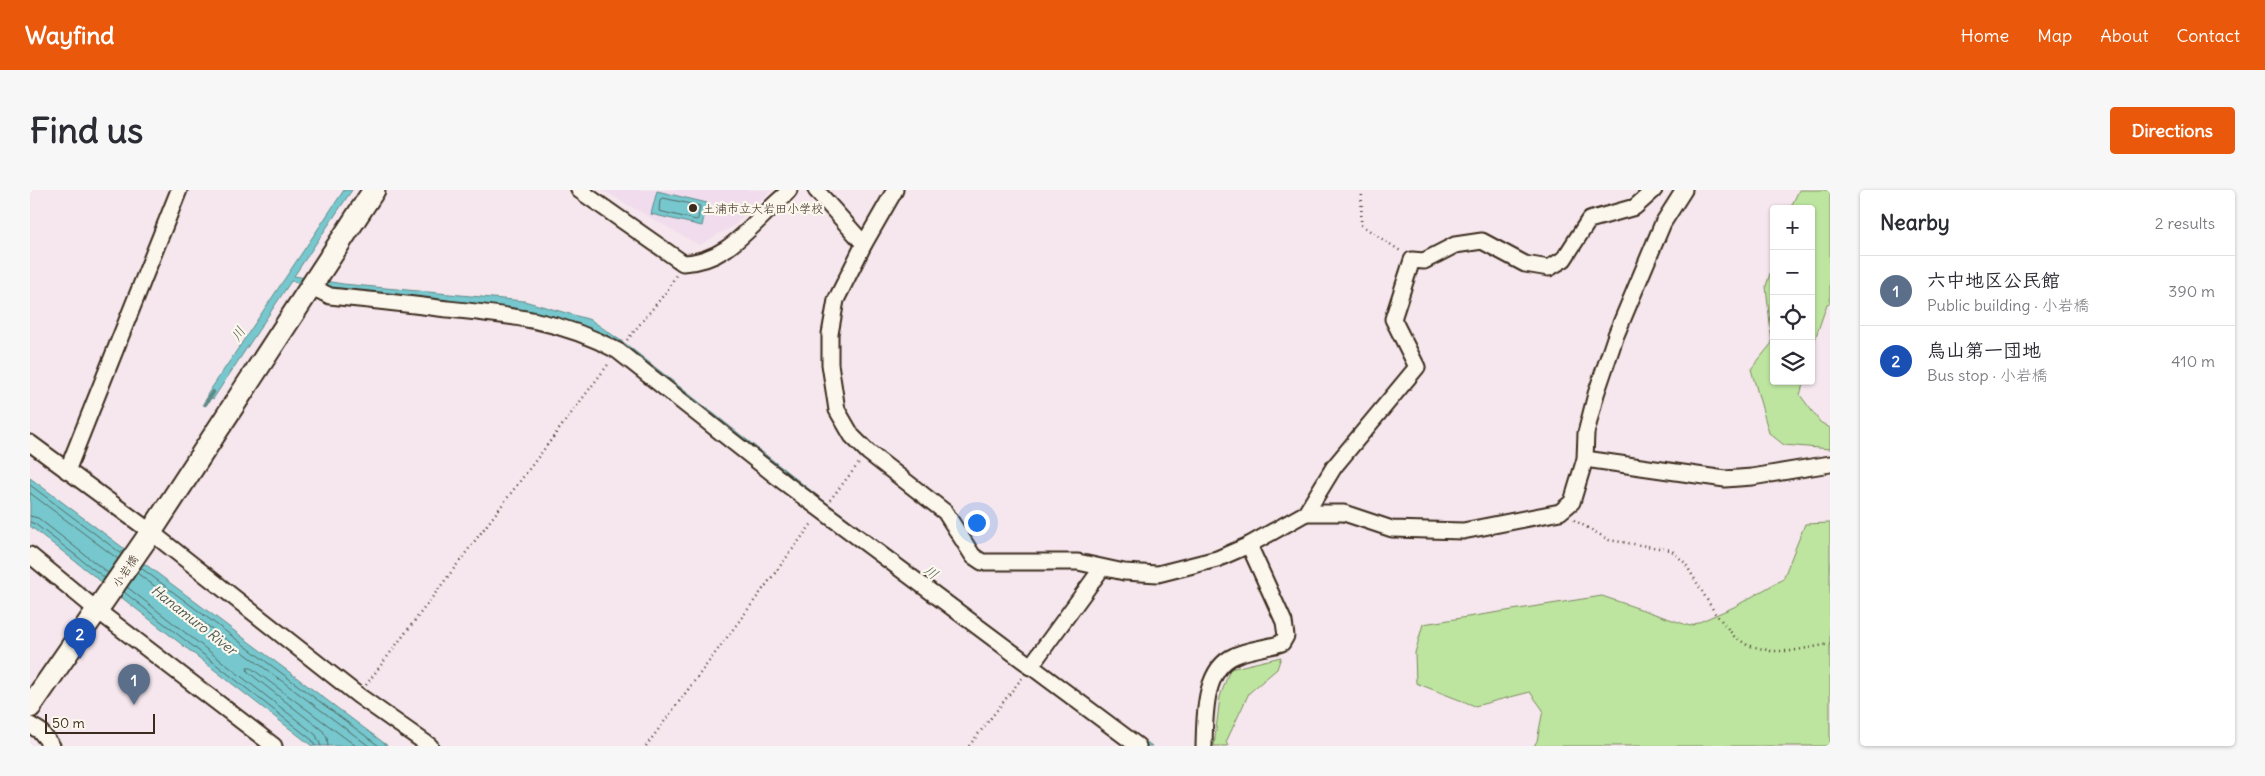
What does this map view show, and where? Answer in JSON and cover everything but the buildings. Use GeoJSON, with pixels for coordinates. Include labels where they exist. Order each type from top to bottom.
{"type":"FeatureCollection","features":[{"type":"Feature","properties":{"kind":"street"},"geometry":{"type":"LineString","coordinates":[[67,471],[179,190]]}},
{"type":"Feature","properties":{"kind":"street","name":"小岩橋"},"geometry":{"type":"LineString","coordinates":[[30,707],[149,535],[374,190]]}},
{"type":"Feature","properties":{"kind":"street"},"geometry":{"type":"LineString","coordinates":[[580,190],[683,263],[699,262],[718,254],[744,235],[790,190]]}},
{"type":"Feature","properties":{"kind":"street"},"geometry":{"type":"LineString","coordinates":[[816,190],[864,244]]}},
{"type":"Feature","properties":{"kind":"street"},"geometry":{"type":"LineString","coordinates":[[895,190],[864,244],[836,300],[830,334],[830,364],[837,410],[852,436],[868,452],[945,512],[973,556],[982,562],[1078,562],[1102,568],[1158,574],[1217,559],[1249,545],[1306,513],[1344,513],[1392,529],[1462,531],[1560,512],[1572,502],[1585,459],[1586,433],[1616,335],[1663,223],[1684,190]]}},
{"type":"Feature","properties":{"kind":"street"},"geometry":{"type":"LineString","coordinates":[[1306,513],[1334,467],[1417,367],[1393,319],[1412,260],[1424,261],[1455,244],[1482,241],[1525,264],[1549,268],[1564,259],[1589,220],[1634,207],[1654,190]]}},
{"type":"Feature","properties":{"kind":"street"},"geometry":{"type":"LineString","coordinates":[[312,287],[330,296],[510,315],[544,322],[595,338],[618,351],[822,511],[1138,746]]}},
{"type":"Feature","properties":{"kind":"street"},"geometry":{"type":"LineString","coordinates":[[30,443],[359,696],[430,746]]}},
{"type":"Feature","properties":{"kind":"street"},"geometry":{"type":"LineString","coordinates":[[1585,459],[1725,480],[1830,464]]}},
{"type":"Feature","properties":{"kind":"street"},"geometry":{"type":"LineString","coordinates":[[1204,746],[1205,709],[1215,673],[1233,656],[1282,643],[1286,636],[1284,622],[1249,545]]}},
{"type":"Feature","properties":{"kind":"street"},"geometry":{"type":"LineString","coordinates":[[30,554],[274,746]]}},
{"type":"Feature","properties":{"kind":"street"},"geometry":{"type":"LineString","coordinates":[[1030,667],[1102,568]]}},
{"type":"Feature","properties":{"kind":"street"},"geometry":{"type":"LineString","coordinates":[[30,725],[40,731],[52,746]]}},
{"type":"Feature","properties":{"kind":"path"},"geometry":{"type":"LineString","coordinates":[[1362,190],[1361,225],[1412,260]]}},
{"type":"Feature","properties":{"kind":"path"},"geometry":{"type":"LineString","coordinates":[[359,696],[618,351],[666,291],[683,263]]}},
{"type":"Feature","properties":{"kind":"path"},"geometry":{"type":"LineString","coordinates":[[646,746],[868,452]]}},
{"type":"Feature","properties":{"kind":"path"},"geometry":{"type":"LineString","coordinates":[[1560,512],[1609,540],[1672,550],[1685,563],[1715,613],[1734,636],[1747,645],[1771,651],[1791,651],[1830,644]]}},
{"type":"Feature","properties":{"kind":"path"},"geometry":{"type":"LineString","coordinates":[[969,746],[1030,667]]}},
{"type":"Feature","properties":{"kind":"shaded area","name":"土浦市立大岩田小学校"},"geometry":{"type":"Polygon","coordinates":[[[602,190],[771,190],[733,226],[699,245],[602,190]]]}},
{"type":"Feature","properties":{"kind":"green space"},"geometry":{"type":"Polygon","coordinates":[[[1799,190],[1830,190],[1830,303],[1827,304],[1815,339],[1815,205],[1792,205],[1799,190]]]}},
{"type":"Feature","properties":{"kind":"green space"},"geometry":{"type":"Polygon","coordinates":[[[1770,274],[1770,324],[1766,286],[1770,274]]]}},
{"type":"Feature","properties":{"kind":"green space"},"geometry":{"type":"Polygon","coordinates":[[[1770,345],[1770,385],[1803,385],[1800,395],[1820,422],[1830,428],[1830,449],[1784,445],[1769,433],[1751,369],[1770,345]]]}},
{"type":"Feature","properties":{"kind":"green space"},"geometry":{"type":"Polygon","coordinates":[[[1830,523],[1830,746],[1534,746],[1537,741],[1543,710],[1530,692],[1475,706],[1416,683],[1415,653],[1423,624],[1602,596],[1690,626],[1734,607],[1783,579],[1805,524],[1830,523]]]}},
{"type":"Feature","properties":{"kind":"green space"},"geometry":{"type":"Polygon","coordinates":[[[1281,657],[1277,669],[1249,693],[1226,742],[1228,746],[1214,746],[1220,697],[1230,669],[1281,657]]]}},
{"type":"Feature","properties":{"kind":"water"},"geometry":{"type":"Polygon","coordinates":[[[344,190],[352,190],[294,276],[343,284],[524,301],[591,320],[627,345],[819,497],[1152,746],[1141,746],[610,343],[586,328],[521,310],[342,291],[291,281],[213,399],[207,395],[344,190]]]}},
{"type":"Feature","properties":{"kind":"water"},"geometry":{"type":"Polygon","coordinates":[[[657,191],[707,203],[702,226],[651,214],[657,191]]]}},
{"type":"Feature","properties":{"kind":"water","name":"Hanamuro River"},"geometry":{"type":"Polygon","coordinates":[[[30,478],[388,746],[312,746],[30,526],[30,478]]]}},
{"type":"Feature","properties":{"kind":"waterway","name":"川"},"geometry":{"type":"LineString","coordinates":[[205,404],[213,392]]}},
{"type":"Feature","properties":{"kind":"place","name":"土浦市立大岩田小学校"},"geometry":{"type":"Point","coordinates":[693,208]}},
{"type":"Feature","properties":{"kind":"place","name":"烏山第一団地"},"geometry":{"type":"Point","coordinates":[80,659]}},
{"type":"Feature","properties":{"kind":"place","name":"六中地区公民館"},"geometry":{"type":"Point","coordinates":[134,705]}}]}
